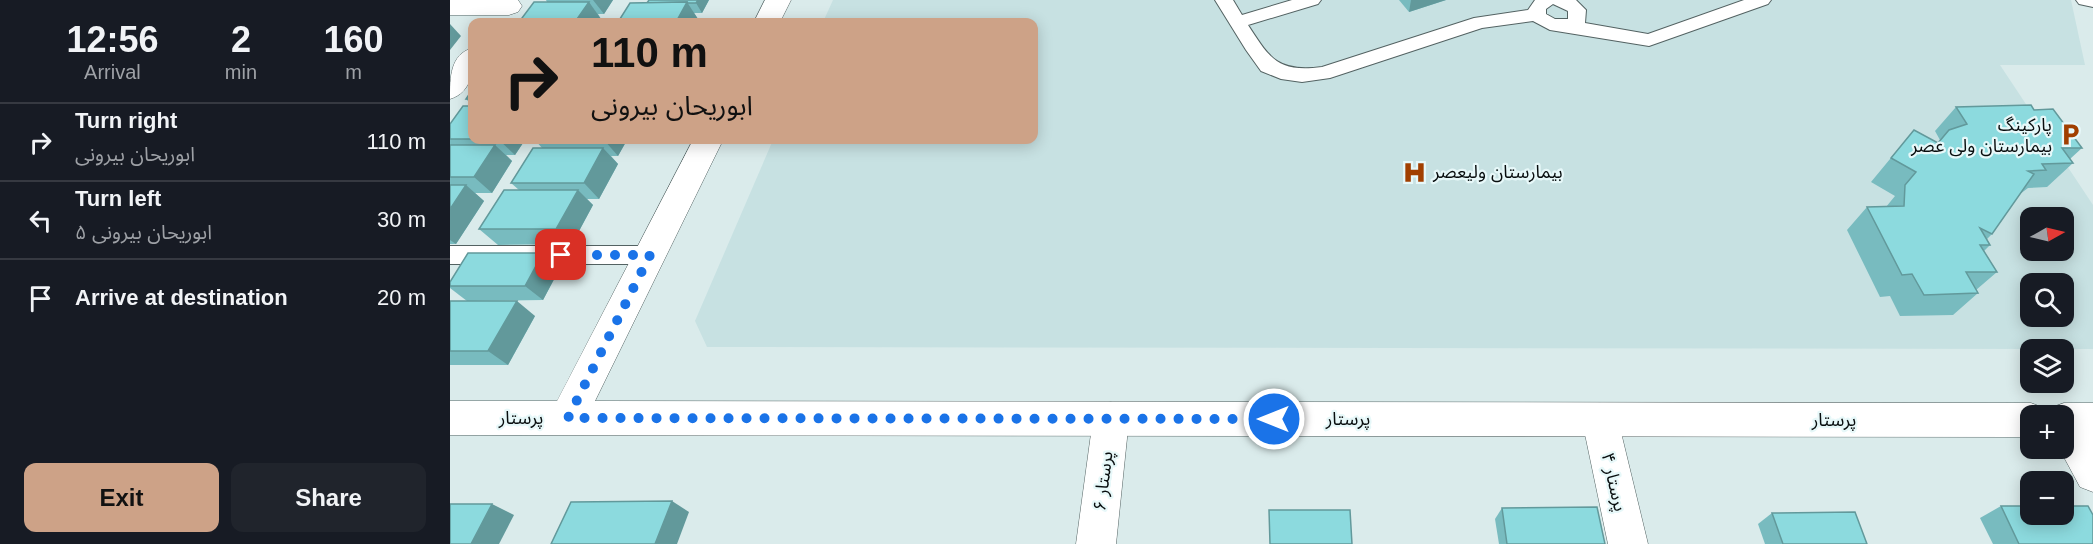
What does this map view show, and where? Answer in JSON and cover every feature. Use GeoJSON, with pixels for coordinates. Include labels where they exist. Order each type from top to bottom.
{"type":"FeatureCollection","features":[{"type":"Feature","properties":{"kind":"street"},"geometry":{"type":"LineString","coordinates":[[768,18],[778,0]]}},
{"type":"Feature","properties":{"kind":"street"},"geometry":{"type":"LineString","coordinates":[[455,4],[506,10]]}},
{"type":"Feature","properties":{"kind":"street"},"geometry":{"type":"LineString","coordinates":[[450,88],[468,63]]}},
{"type":"Feature","properties":{"kind":"street"},"geometry":{"type":"LineString","coordinates":[[568,418],[706,144]]}},
{"type":"Feature","properties":{"kind":"street","name":"پرستار"},"geometry":{"type":"LineString","coordinates":[[450,418],[2020,420]]}},
{"type":"Feature","properties":{"kind":"street","name":"پرستار ۶"},"geometry":{"type":"LineString","coordinates":[[1096,544],[1111,419]]}},
{"type":"Feature","properties":{"kind":"street","name":"پرستار ۴"},"geometry":{"type":"LineString","coordinates":[[1600,420],[1628,544]]}},
{"type":"Feature","properties":{"kind":"street"},"geometry":{"type":"LineString","coordinates":[[2074,421],[2093,420]]}},
{"type":"Feature","properties":{"kind":"street"},"geometry":{"type":"LineString","coordinates":[[2074,439],[2093,474]]}},
{"type":"Feature","properties":{"kind":"lane"},"geometry":{"type":"LineString","coordinates":[[1224,0],[1267,66],[1284,73],[1303,76],[1323,73],[1480,22],[1545,4],[1551,25],[1649,40],[1762,0]]}},
{"type":"Feature","properties":{"kind":"lane"},"geometry":{"type":"LineString","coordinates":[[1238,22],[1312,0]]}},
{"type":"Feature","properties":{"kind":"lane"},"geometry":{"type":"LineString","coordinates":[[1558,0],[1572,5],[1578,11],[1579,17],[1576,22],[1569,26]]}},
{"type":"Feature","properties":{"kind":"lane"},"geometry":{"type":"LineString","coordinates":[[2085,0],[2093,2]]}},
{"type":"Feature","properties":{"kind":"lane"},"geometry":{"type":"LineString","coordinates":[[450,255],[650,255]]}},
{"type":"Feature","properties":{"kind":"shaded area","name":"بیمارستان ولیعصر"},"geometry":{"type":"Polygon","coordinates":[[[833,0],[2071,0],[2085,65],[2000,65],[2093,205],[2093,349],[2074,349],[2074,339],[2020,339],[2020,349],[707,347],[695,321],[771,144],[1038,144],[1038,18],[825,18],[833,0]]]}},
{"type":"Feature","properties":{"kind":"building"},"geometry":{"type":"Polygon","coordinates":[[[649,0],[698,0],[696,3],[647,3],[649,0]]]}},
{"type":"Feature","properties":{"kind":"building"},"geometry":{"type":"Polygon","coordinates":[[[534,2],[589,2],[578,18],[522,18],[534,2]]]}},
{"type":"Feature","properties":{"kind":"building"},"geometry":{"type":"Polygon","coordinates":[[[687,2],[678,18],[621,18],[630,3],[687,2]]]}},
{"type":"Feature","properties":{"kind":"building"},"geometry":{"type":"Polygon","coordinates":[[[2031,105],[2034,110],[2053,109],[2082,148],[2062,148],[2073,163],[2042,164],[2046,170],[2028,171],[2034,174],[1992,234],[1980,228],[1990,245],[1980,245],[1997,272],[1966,272],[1978,293],[1924,295],[1912,274],[1902,275],[1867,207],[1904,206],[1905,185],[1916,172],[1891,158],[1914,130],[1938,143],[1949,130],[1967,124],[1956,107],[2031,105]]]}},
{"type":"Feature","properties":{"kind":"building"},"geometry":{"type":"Polygon","coordinates":[[[463,106],[468,106],[468,139],[450,139],[450,124],[463,106]]]}},
{"type":"Feature","properties":{"kind":"building"},"geometry":{"type":"Polygon","coordinates":[[[450,145],[495,145],[474,177],[450,177],[450,145]]]}},
{"type":"Feature","properties":{"kind":"building"},"geometry":{"type":"Polygon","coordinates":[[[533,148],[603,148],[584,183],[511,183],[533,148]]]}},
{"type":"Feature","properties":{"kind":"building"},"geometry":{"type":"Polygon","coordinates":[[[450,185],[466,185],[450,209],[450,185]]]}},
{"type":"Feature","properties":{"kind":"building"},"geometry":{"type":"Polygon","coordinates":[[[504,190],[578,190],[556,229],[479,229],[504,190]]]}},
{"type":"Feature","properties":{"kind":"building"},"geometry":{"type":"Polygon","coordinates":[[[468,253],[543,253],[525,286],[450,286],[450,282],[468,253]]]}},
{"type":"Feature","properties":{"kind":"building"},"geometry":{"type":"Polygon","coordinates":[[[450,301],[517,301],[488,351],[450,351],[450,301]]]}},
{"type":"Feature","properties":{"kind":"building"},"geometry":{"type":"Polygon","coordinates":[[[672,501],[655,544],[551,544],[571,502],[672,501]]]}},
{"type":"Feature","properties":{"kind":"building"},"geometry":{"type":"Polygon","coordinates":[[[450,504],[492,504],[471,544],[450,544],[450,504]]]}},
{"type":"Feature","properties":{"kind":"building"},"geometry":{"type":"Polygon","coordinates":[[[2001,506],[2020,506],[2020,525],[2074,525],[2074,506],[2088,506],[2093,515],[2093,544],[2019,544],[2001,506]]]}},
{"type":"Feature","properties":{"kind":"building"},"geometry":{"type":"Polygon","coordinates":[[[1597,507],[1605,544],[1507,544],[1502,508],[1597,507]]]}},
{"type":"Feature","properties":{"kind":"building"},"geometry":{"type":"Polygon","coordinates":[[[1269,510],[1350,510],[1352,544],[1270,544],[1269,510]]]}},
{"type":"Feature","properties":{"kind":"building"},"geometry":{"type":"Polygon","coordinates":[[[1855,512],[1867,544],[1783,544],[1772,513],[1855,512]]]}},
{"type":"Feature","properties":{"kind":"place","name":"پارکینگ بیمارستان ولی عصر"},"geometry":{"type":"Point","coordinates":[2070,135]}},
{"type":"Feature","properties":{"kind":"place","name":"بیمارستان ولیعصر"},"geometry":{"type":"Point","coordinates":[1415,172]}},
{"type":"Feature","properties":{"kind":"route"},"geometry":{"type":"LineString","coordinates":[[561,255],[650,255],[568,418],[1274,419]]}}]}
